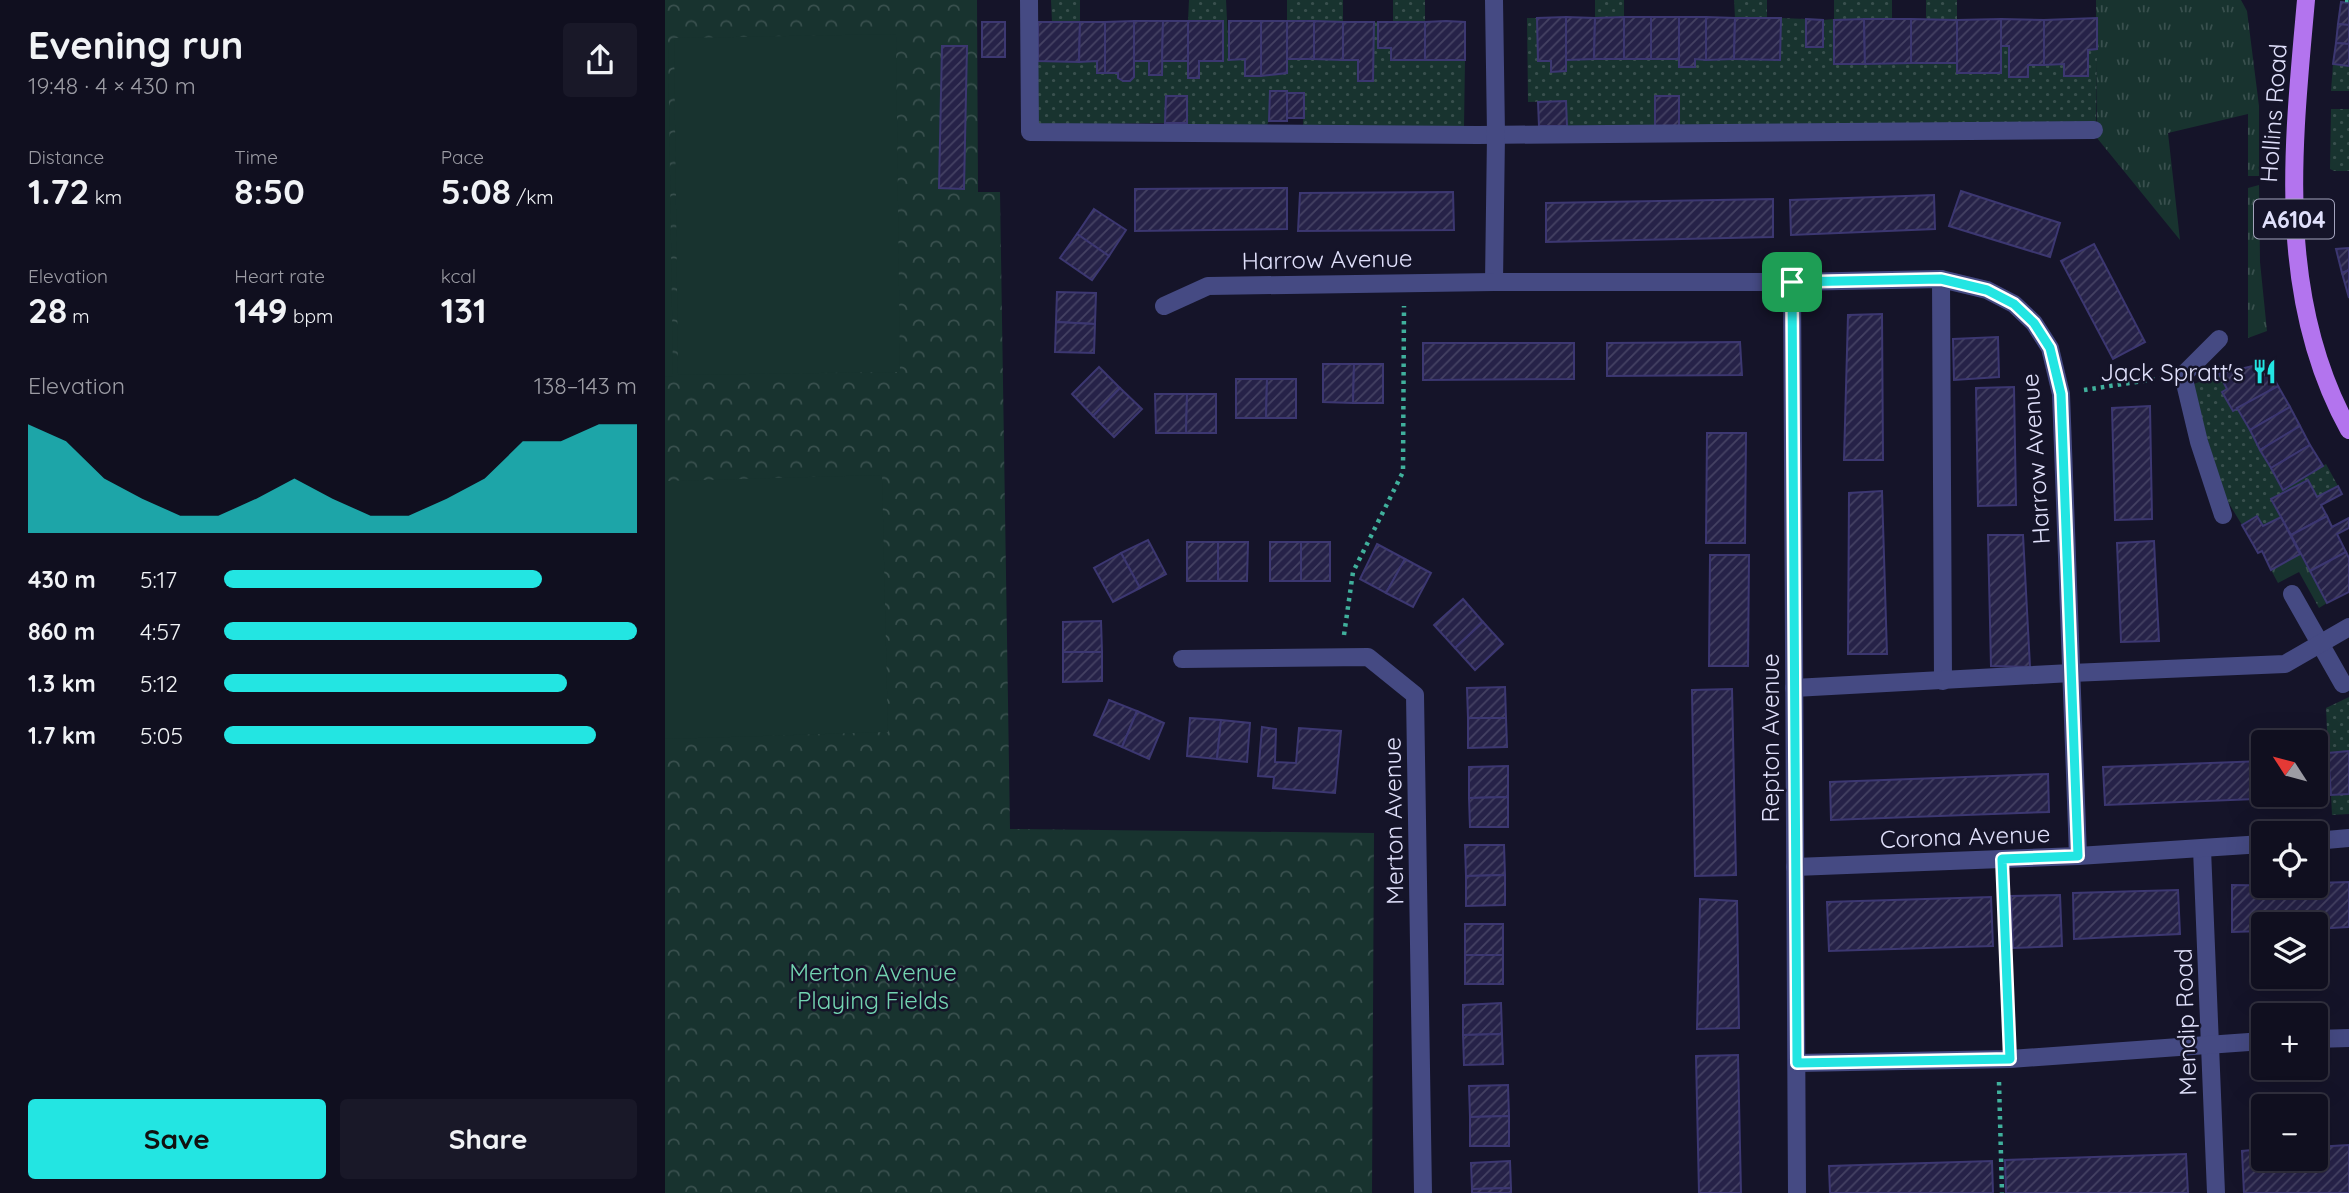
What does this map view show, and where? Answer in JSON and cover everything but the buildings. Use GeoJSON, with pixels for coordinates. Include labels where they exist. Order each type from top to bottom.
{"type":"FeatureCollection","features":[{"type":"Feature","properties":{"kind":"main road","name":"Hollins Road"},"geometry":{"type":"LineString","coordinates":[[2306,0],[2293,181],[2298,268],[2309,326],[2321,364],[2347,422]]}},
{"type":"Feature","properties":{"kind":"street"},"geometry":{"type":"LineString","coordinates":[[1029,0],[1030,132],[1496,134],[2094,130]]}},
{"type":"Feature","properties":{"kind":"street"},"geometry":{"type":"LineString","coordinates":[[1494,0],[1494,282]]}},
{"type":"Feature","properties":{"kind":"street"},"geometry":{"type":"LineString","coordinates":[[1941,279],[1943,681]]}},
{"type":"Feature","properties":{"kind":"street","name":"Harrow Avenue"},"geometry":{"type":"LineString","coordinates":[[1164,306],[1208,286],[1941,279],[1987,290],[2014,304],[2034,323],[2050,348],[2061,394],[2078,856]]}},
{"type":"Feature","properties":{"kind":"street","name":"Repton Avenue"},"geometry":{"type":"LineString","coordinates":[[1792,282],[1797,1193]]}},
{"type":"Feature","properties":{"kind":"street"},"geometry":{"type":"LineString","coordinates":[[2218,340],[2183,374],[2199,442],[2223,515]]}},
{"type":"Feature","properties":{"kind":"street"},"geometry":{"type":"LineString","coordinates":[[2292,594],[2343,684]]}},
{"type":"Feature","properties":{"kind":"street"},"geometry":{"type":"LineString","coordinates":[[1794,688],[2285,664],[2349,627]]}},
{"type":"Feature","properties":{"kind":"street","name":"Merton Avenue"},"geometry":{"type":"LineString","coordinates":[[1182,659],[1368,657],[1415,695],[1423,1193]]}},
{"type":"Feature","properties":{"kind":"street"},"geometry":{"type":"LineString","coordinates":[[2328,840],[2349,838]]}},
{"type":"Feature","properties":{"kind":"street","name":"Corona Avenue"},"geometry":{"type":"LineString","coordinates":[[1795,867],[2078,856],[2251,845]]}},
{"type":"Feature","properties":{"kind":"street","name":"Mendip Road"},"geometry":{"type":"LineString","coordinates":[[2202,849],[2216,1193]]}},
{"type":"Feature","properties":{"kind":"street"},"geometry":{"type":"LineString","coordinates":[[2328,1039],[2349,1038]]}},
{"type":"Feature","properties":{"kind":"street"},"geometry":{"type":"LineString","coordinates":[[1797,1063],[2004,1060],[2251,1041]]}},
{"type":"Feature","properties":{"kind":"path"},"geometry":{"type":"LineString","coordinates":[[1341,657],[1353,572],[1403,472],[1404,283]]}},
{"type":"Feature","properties":{"kind":"path"},"geometry":{"type":"LineString","coordinates":[[2061,394],[2183,374]]}},
{"type":"Feature","properties":{"kind":"path"},"geometry":{"type":"LineString","coordinates":[[2002,859],[2002,1193]]}},
{"type":"Feature","properties":{"kind":"green space","name":"Merton Avenue Playing Fields"},"geometry":{"type":"Polygon","coordinates":[[[665,0],[977,0],[978,192],[1000,192],[1010,829],[1374,833],[1372,1193],[665,1193],[665,0]]]}},
{"type":"Feature","properties":{"kind":"green space"},"geometry":{"type":"Polygon","coordinates":[[[1051,0],[1080,0],[1080,22],[1052,22],[1051,0]]]}},
{"type":"Feature","properties":{"kind":"green space"},"geometry":{"type":"Polygon","coordinates":[[[1189,0],[1226,0],[1229,59],[1245,59],[1246,76],[1272,75],[1287,59],[1358,60],[1373,81],[1374,22],[1378,22],[1378,47],[1391,48],[1391,60],[1465,60],[1464,126],[1303,126],[1304,93],[1286,91],[1270,91],[1267,125],[1189,127],[1187,96],[1166,97],[1165,123],[1038,125],[1038,61],[1097,61],[1098,73],[1118,73],[1118,78],[1126,81],[1134,77],[1134,61],[1149,61],[1162,75],[1162,61],[1188,61],[1188,77],[1198,78],[1199,61],[1223,61],[1188,21],[1189,0]]]}},
{"type":"Feature","properties":{"kind":"green space"},"geometry":{"type":"Polygon","coordinates":[[[1287,0],[1343,0],[1343,22],[1287,21],[1287,0]]]}},
{"type":"Feature","properties":{"kind":"green space"},"geometry":{"type":"Polygon","coordinates":[[[1393,0],[1425,0],[1425,22],[1393,21],[1393,0]]]}},
{"type":"Feature","properties":{"kind":"green space"},"geometry":{"type":"Polygon","coordinates":[[[1595,0],[1624,0],[1624,17],[1595,18],[1595,0]]]}},
{"type":"Feature","properties":{"kind":"green space"},"geometry":{"type":"Polygon","coordinates":[[[1734,0],[1767,0],[1767,18],[1735,18],[1734,0]]]}},
{"type":"Feature","properties":{"kind":"green space"},"geometry":{"type":"Polygon","coordinates":[[[1834,0],[1892,0],[1892,20],[1835,20],[1834,64],[1957,63],[1957,73],[2001,73],[2001,46],[2009,46],[2009,77],[2028,77],[2028,65],[2064,64],[2064,76],[2088,76],[2088,50],[2097,49],[2096,124],[1679,127],[1678,96],[1655,96],[1655,127],[1567,126],[1566,101],[1528,102],[1527,18],[1537,18],[1538,60],[1551,61],[1551,72],[1566,71],[1566,60],[1679,59],[1679,67],[1695,67],[1695,59],[1780,60],[1781,18],[1806,19],[1806,46],[1823,47],[1823,20],[1834,19],[1834,0]]]}},
{"type":"Feature","properties":{"kind":"green space"},"geometry":{"type":"Polygon","coordinates":[[[1926,0],[1957,0],[1957,20],[1926,19],[1926,0]]]}},
{"type":"Feature","properties":{"kind":"green space"},"geometry":{"type":"Polygon","coordinates":[[[2096,0],[2241,0],[2247,11],[2259,106],[2259,176],[2248,176],[2248,114],[2168,133],[2180,240],[2097,138],[2096,0]]]}},
{"type":"Feature","properties":{"kind":"green space"},"geometry":{"type":"Polygon","coordinates":[[[896,34],[900,372],[678,375],[674,38],[896,34]]]}},
{"type":"Feature","properties":{"kind":"green space"},"geometry":{"type":"Polygon","coordinates":[[[665,39],[668,39],[673,376],[665,377],[665,39]]]}},
{"type":"Feature","properties":{"kind":"green space"},"geometry":{"type":"Polygon","coordinates":[[[2333,64],[2349,66],[2349,91],[2331,91],[2333,64]]]}},
{"type":"Feature","properties":{"kind":"green space"},"geometry":{"type":"Polygon","coordinates":[[[2331,109],[2349,109],[2349,171],[2330,169],[2331,109]]]}},
{"type":"Feature","properties":{"kind":"green space"},"geometry":{"type":"Polygon","coordinates":[[[2259,185],[2260,262],[2267,331],[2248,338],[2248,188],[2259,185]]]}},
{"type":"Feature","properties":{"kind":"green space"},"geometry":{"type":"Polygon","coordinates":[[[2219,374],[2227,389],[2223,392],[2232,410],[2237,408],[2283,489],[2326,464],[2338,486],[2317,497],[2307,480],[2272,499],[2281,517],[2263,526],[2257,516],[2242,525],[2225,497],[2203,425],[2194,384],[2219,374]]]}},
{"type":"Feature","properties":{"kind":"green space"},"geometry":{"type":"Polygon","coordinates":[[[882,475],[888,732],[665,739],[665,481],[882,475]]]}},
{"type":"Feature","properties":{"kind":"green space"},"geometry":{"type":"Polygon","coordinates":[[[2300,554],[2327,603],[2319,608],[2299,572],[2278,583],[2271,570],[2300,554]]]}},
{"type":"Feature","properties":{"kind":"green space"},"geometry":{"type":"Polygon","coordinates":[[[2349,697],[2349,751],[2328,753],[2326,708],[2349,697]]]}},
{"type":"Feature","properties":{"kind":"green space"},"geometry":{"type":"Polygon","coordinates":[[[2349,794],[2349,814],[2332,815],[2331,795],[2349,794]]]}},
{"type":"Feature","properties":{"kind":"place","name":"Jack Spratt's"},"geometry":{"type":"Point","coordinates":[2264,372]}},
{"type":"Feature","properties":{"kind":"route"},"geometry":{"type":"LineString","coordinates":[[1941,279],[1987,290],[2014,304],[2034,323],[2050,348],[2061,394],[2078,856],[2002,859],[2010,1059],[1797,1063],[1792,282],[1941,279]]}}]}
